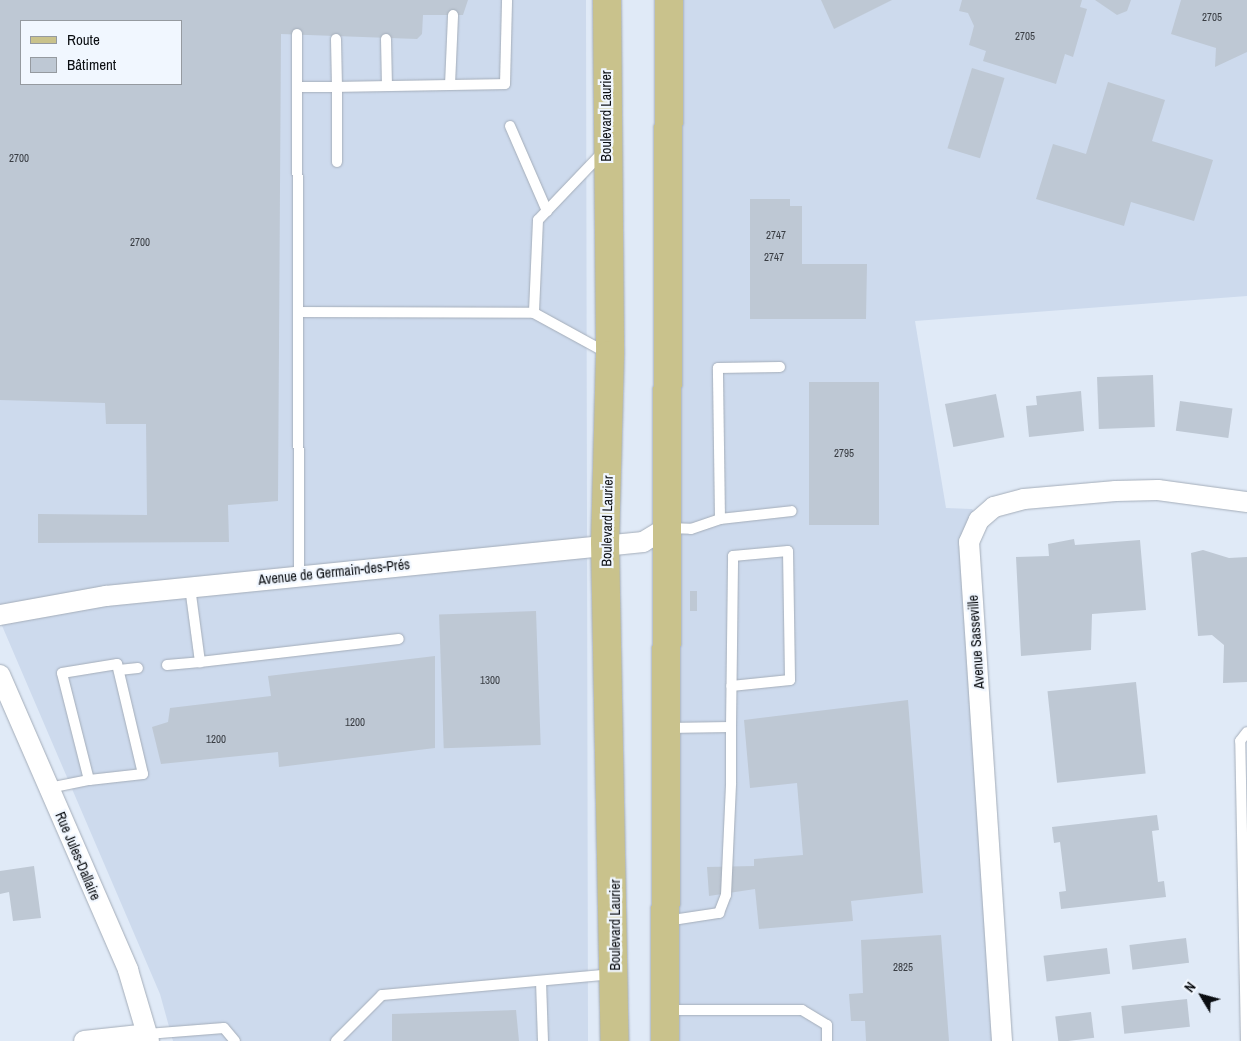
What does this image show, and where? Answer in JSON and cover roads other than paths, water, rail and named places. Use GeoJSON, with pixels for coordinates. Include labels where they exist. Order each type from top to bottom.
{"type":"FeatureCollection","features":[{"type":"Feature","properties":{"kind":"main road","name":"Boulevard Laurier"},"geometry":{"type":"LineString","coordinates":[[607,0],[606,150],[610,355],[605,542],[615,1041]]}},
{"type":"Feature","properties":{"kind":"main road"},"geometry":{"type":"LineString","coordinates":[[665,1041],[669,0]]}},
{"type":"Feature","properties":{"kind":"street","name":"Avenue Sasseville"},"geometry":{"type":"LineString","coordinates":[[1002,1041],[969,542],[979,520],[994,507],[1024,500],[1116,491],[1158,490],[1247,502]]}},
{"type":"Feature","properties":{"kind":"street","name":"Avenue de Germain-des-Prés"},"geometry":{"type":"LineString","coordinates":[[0,615],[190,587],[605,542],[643,542],[666,528]]}},
{"type":"Feature","properties":{"kind":"street","name":"Rue Jules-Dallaire"},"geometry":{"type":"LineString","coordinates":[[0,675],[128,970],[148,1038]]}},
{"type":"Feature","properties":{"kind":"street"},"geometry":{"type":"LineString","coordinates":[[84,1041],[148,1038]]}},
{"type":"Feature","properties":{"kind":"lane"},"geometry":{"type":"LineString","coordinates":[[297,87],[505,84],[507,0]]}},
{"type":"Feature","properties":{"kind":"lane"},"geometry":{"type":"LineString","coordinates":[[450,85],[453,15]]}},
{"type":"Feature","properties":{"kind":"lane"},"geometry":{"type":"LineString","coordinates":[[297,34],[300,576]]}},
{"type":"Feature","properties":{"kind":"lane"},"geometry":{"type":"LineString","coordinates":[[336,38],[337,162]]}},
{"type":"Feature","properties":{"kind":"lane"},"geometry":{"type":"LineString","coordinates":[[386,39],[386,86]]}},
{"type":"Feature","properties":{"kind":"lane"},"geometry":{"type":"LineString","coordinates":[[510,126],[546,211]]}},
{"type":"Feature","properties":{"kind":"lane"},"geometry":{"type":"LineString","coordinates":[[534,313],[538,220],[606,150]]}},
{"type":"Feature","properties":{"kind":"lane"},"geometry":{"type":"LineString","coordinates":[[298,312],[534,313],[610,355]]}},
{"type":"Feature","properties":{"kind":"lane"},"geometry":{"type":"LineString","coordinates":[[720,519],[718,368],[780,367]]}},
{"type":"Feature","properties":{"kind":"lane"},"geometry":{"type":"LineString","coordinates":[[666,528],[690,529],[720,519],[792,511]]}},
{"type":"Feature","properties":{"kind":"lane"},"geometry":{"type":"LineString","coordinates":[[665,922],[719,912],[726,895],[731,727],[731,686],[733,556],[788,551],[790,680],[731,686]]}},
{"type":"Feature","properties":{"kind":"lane"},"geometry":{"type":"LineString","coordinates":[[190,587],[200,662]]}},
{"type":"Feature","properties":{"kind":"lane"},"geometry":{"type":"LineString","coordinates":[[167,665],[399,639]]}},
{"type":"Feature","properties":{"kind":"lane"},"geometry":{"type":"LineString","coordinates":[[49,788],[89,780],[143,774],[117,664],[62,673],[89,780]]}},
{"type":"Feature","properties":{"kind":"lane"},"geometry":{"type":"LineString","coordinates":[[119,670],[138,668]]}},
{"type":"Feature","properties":{"kind":"lane"},"geometry":{"type":"LineString","coordinates":[[666,728],[731,727]]}},
{"type":"Feature","properties":{"kind":"lane"},"geometry":{"type":"LineString","coordinates":[[1246,1041],[1240,741],[1247,732]]}},
{"type":"Feature","properties":{"kind":"lane"},"geometry":{"type":"LineString","coordinates":[[336,1041],[382,996],[615,974]]}},
{"type":"Feature","properties":{"kind":"lane"},"geometry":{"type":"LineString","coordinates":[[541,981],[543,1041]]}},
{"type":"Feature","properties":{"kind":"lane"},"geometry":{"type":"LineString","coordinates":[[665,1010],[802,1010],[827,1026],[827,1041]]}},
{"type":"Feature","properties":{"kind":"lane"},"geometry":{"type":"LineString","coordinates":[[148,1038],[224,1028],[235,1041]]}}]}
